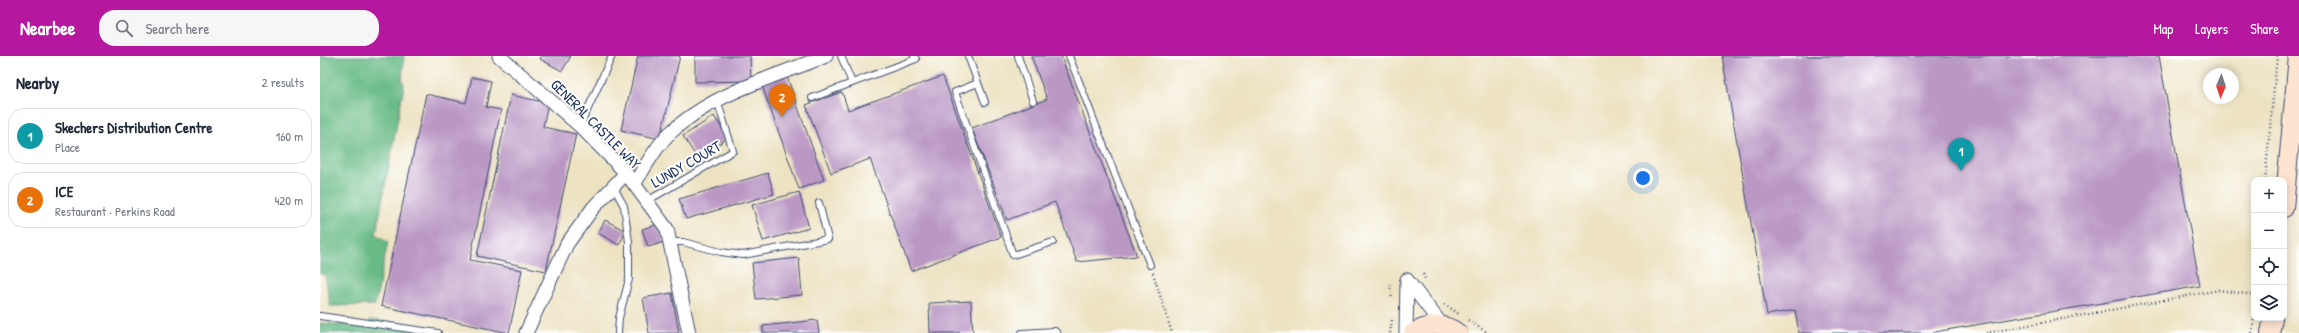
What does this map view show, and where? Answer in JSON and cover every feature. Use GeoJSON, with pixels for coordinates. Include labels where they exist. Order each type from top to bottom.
{"type":"FeatureCollection","features":[{"type":"Feature","properties":{"kind":"street"},"geometry":{"type":"LineString","coordinates":[[634,184],[667,135],[691,114],[717,100],[826,56]]}},
{"type":"Feature","properties":{"kind":"street"},"geometry":{"type":"LineString","coordinates":[[2287,189],[2291,164],[2298,56]]}},
{"type":"Feature","properties":{"kind":"street","name":"GENERAL CASTLE WAY"},"geometry":{"type":"LineString","coordinates":[[507,58],[580,126],[626,173],[667,229],[689,333]]}},
{"type":"Feature","properties":{"kind":"street"},"geometry":{"type":"LineString","coordinates":[[526,333],[567,244],[592,208],[626,173]]}},
{"type":"Feature","properties":{"kind":"street"},"geometry":{"type":"LineString","coordinates":[[1406,333],[1407,280],[1457,326]]}},
{"type":"Feature","properties":{"kind":"street"},"geometry":{"type":"LineString","coordinates":[[2270,333],[2272,321]]}},
{"type":"Feature","properties":{"kind":"street"},"geometry":{"type":"LineString","coordinates":[[1413,333],[1432,325],[1457,326]]}},
{"type":"Feature","properties":{"kind":"lane"},"geometry":{"type":"LineString","coordinates":[[580,126],[612,56]]}},
{"type":"Feature","properties":{"kind":"lane"},"geometry":{"type":"LineString","coordinates":[[841,56],[852,83]]}},
{"type":"Feature","properties":{"kind":"lane"},"geometry":{"type":"LineString","coordinates":[[812,98],[916,59],[914,56]]}},
{"type":"Feature","properties":{"kind":"lane"},"geometry":{"type":"LineString","coordinates":[[968,56],[985,102]]}},
{"type":"Feature","properties":{"kind":"lane"},"geometry":{"type":"LineString","coordinates":[[1018,56],[1033,101]]}},
{"type":"Feature","properties":{"kind":"lane"},"geometry":{"type":"LineString","coordinates":[[1069,56],[1150,265]]}},
{"type":"Feature","properties":{"kind":"lane"},"geometry":{"type":"LineString","coordinates":[[978,83],[955,92],[1013,255],[1053,242]]}},
{"type":"Feature","properties":{"kind":"lane","name":"LUNDY COURT"},"geometry":{"type":"LineString","coordinates":[[647,201],[733,151],[717,100]]}},
{"type":"Feature","properties":{"kind":"lane"},"geometry":{"type":"LineString","coordinates":[[613,186],[624,206],[629,242],[629,279],[618,318],[618,333]]}},
{"type":"Feature","properties":{"kind":"lane"},"geometry":{"type":"LineString","coordinates":[[670,242],[683,242],[721,252],[743,255],[828,239],[820,202]]}},
{"type":"Feature","properties":{"kind":"lane"},"geometry":{"type":"LineString","coordinates":[[320,316],[438,333]]}},
{"type":"Feature","properties":{"kind":"lane"},"geometry":{"type":"LineString","coordinates":[[1022,333],[1055,331],[1056,333]]}},
{"type":"Feature","properties":{"kind":"path"},"geometry":{"type":"LineString","coordinates":[[2265,177],[2277,56]]}},
{"type":"Feature","properties":{"kind":"path"},"geometry":{"type":"LineString","coordinates":[[1150,265],[1172,333]]}},
{"type":"Feature","properties":{"kind":"path"},"geometry":{"type":"LineString","coordinates":[[1423,274],[1428,285]]}},
{"type":"Feature","properties":{"kind":"path"},"geometry":{"type":"LineString","coordinates":[[1390,284],[1392,304]]}},
{"type":"Feature","properties":{"kind":"path"},"geometry":{"type":"LineString","coordinates":[[1986,333],[2219,290],[2251,295]]}},
{"type":"Feature","properties":{"kind":"path"},"geometry":{"type":"LineString","coordinates":[[1440,301],[1457,326],[1488,333]]}},
{"type":"Feature","properties":{"kind":"path"},"geometry":{"type":"LineString","coordinates":[[1390,333],[1392,318]]}},
{"type":"Feature","properties":{"kind":"path"},"geometry":{"type":"LineString","coordinates":[[2252,333],[2254,321]]}},
{"type":"Feature","properties":{"kind":"green space"},"geometry":{"type":"Polygon","coordinates":[[[320,56],[404,56],[402,79],[404,86],[376,234],[388,242],[375,305],[330,306],[325,274],[320,274],[320,56]]]}},
{"type":"Feature","properties":{"kind":"green space"},"geometry":{"type":"Polygon","coordinates":[[[370,320],[422,326],[419,333],[320,333],[320,323],[368,327],[370,320]]]}},
{"type":"Feature","properties":{"kind":"building"},"geometry":{"type":"Polygon","coordinates":[[[541,56],[571,56],[562,71],[540,59],[541,56]]]}},
{"type":"Feature","properties":{"kind":"building"},"geometry":{"type":"Polygon","coordinates":[[[638,56],[680,56],[660,139],[621,130],[638,56]]]}},
{"type":"Feature","properties":{"kind":"building"},"geometry":{"type":"Polygon","coordinates":[[[695,56],[750,56],[751,81],[695,82],[695,56]]]}},
{"type":"Feature","properties":{"kind":"building"},"geometry":{"type":"Polygon","coordinates":[[[1031,56],[1061,56],[1137,256],[1077,262],[1055,202],[1007,220],[972,128],[1047,99],[1031,56]]]}},
{"type":"Feature","properties":{"kind":"building"},"geometry":{"type":"Polygon","coordinates":[[[1722,56],[2159,56],[2200,286],[1929,333],[1799,333],[1795,310],[1767,315],[1722,56]]]}},
{"type":"Feature","properties":{"kind":"building"},"geometry":{"type":"Polygon","coordinates":[[[786,74],[824,180],[799,189],[761,83],[786,74]]]}},
{"type":"Feature","properties":{"kind":"building"},"geometry":{"type":"Polygon","coordinates":[[[943,76],[1001,237],[911,271],[870,159],[831,173],[806,105],[842,92],[848,110],[943,76]]]}},
{"type":"Feature","properties":{"kind":"building"},"geometry":{"type":"Polygon","coordinates":[[[472,77],[491,81],[486,107],[501,110],[470,260],[522,270],[509,333],[381,306],[426,94],[466,103],[472,77]]]}},
{"type":"Feature","properties":{"kind":"building"},"geometry":{"type":"Polygon","coordinates":[[[511,95],[548,103],[543,127],[576,134],[546,271],[477,256],[511,95]]]}},
{"type":"Feature","properties":{"kind":"building"},"geometry":{"type":"Polygon","coordinates":[[[714,116],[728,138],[697,158],[683,136],[714,116]]]}},
{"type":"Feature","properties":{"kind":"building"},"geometry":{"type":"Polygon","coordinates":[[[768,173],[774,194],[686,219],[679,199],[768,173]]]}},
{"type":"Feature","properties":{"kind":"building"},"geometry":{"type":"Polygon","coordinates":[[[799,192],[809,228],[763,241],[752,205],[799,192]]]}},
{"type":"Feature","properties":{"kind":"building"},"geometry":{"type":"Polygon","coordinates":[[[605,220],[626,231],[619,245],[598,233],[605,220]]]}},
{"type":"Feature","properties":{"kind":"building"},"geometry":{"type":"Polygon","coordinates":[[[659,224],[664,242],[648,247],[642,229],[659,224]]]}},
{"type":"Feature","properties":{"kind":"building"},"geometry":{"type":"Polygon","coordinates":[[[799,258],[802,295],[756,299],[752,263],[799,258]]]}},
{"type":"Feature","properties":{"kind":"building"},"geometry":{"type":"Polygon","coordinates":[[[672,293],[679,333],[649,333],[643,298],[672,293]]]}},
{"type":"Feature","properties":{"kind":"building"},"geometry":{"type":"Polygon","coordinates":[[[971,301],[973,333],[930,333],[929,303],[971,301]]]}},
{"type":"Feature","properties":{"kind":"building"},"geometry":{"type":"Polygon","coordinates":[[[817,320],[819,333],[763,333],[763,326],[817,320]]]}},
{"type":"Feature","properties":{"kind":"place","name":"ICE"},"geometry":{"type":"Point","coordinates":[782,117]}},
{"type":"Feature","properties":{"kind":"place","name":"Skechers Distribution Centre"},"geometry":{"type":"Point","coordinates":[1961,171]}}]}
